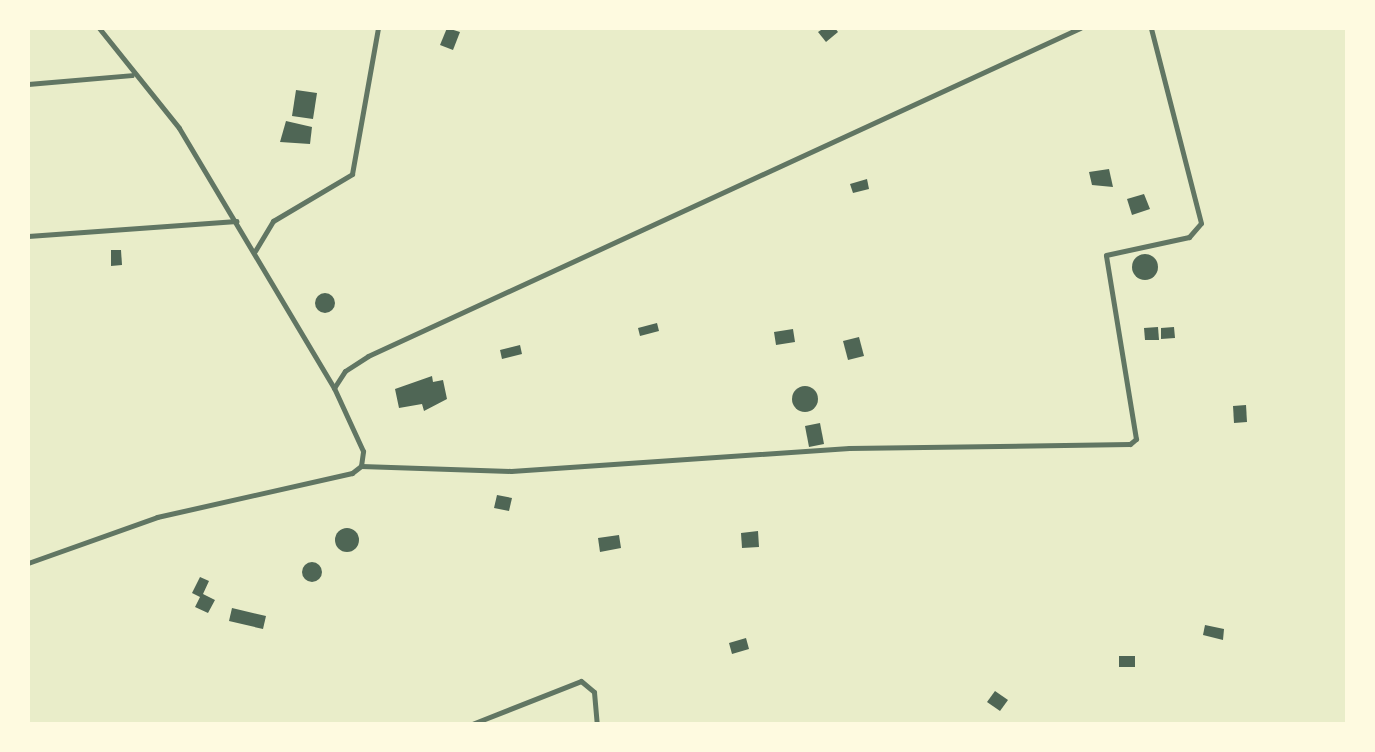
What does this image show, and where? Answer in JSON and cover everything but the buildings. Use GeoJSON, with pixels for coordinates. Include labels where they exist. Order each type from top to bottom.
{"type":"FeatureCollection","features":[{"type":"Feature","properties":{"kind":"street"},"geometry":{"type":"LineString","coordinates":[[98,28],[132,75],[180,128],[255,251],[361,442],[361,466]]}},
{"type":"Feature","properties":{"kind":"street"},"geometry":{"type":"LineString","coordinates":[[255,251],[273,220],[352,174],[378,28]]}},
{"type":"Feature","properties":{"kind":"street"},"geometry":{"type":"LineString","coordinates":[[334,388],[344,370],[392,343],[1080,28]]}},
{"type":"Feature","properties":{"kind":"street"},"geometry":{"type":"LineString","coordinates":[[28,562],[157,517],[341,476],[361,466],[511,471],[849,448],[1130,444],[1136,439],[1106,255],[1189,237],[1201,223],[1151,28]]}},
{"type":"Feature","properties":{"kind":"street"},"geometry":{"type":"LineString","coordinates":[[28,84],[132,75]]}},
{"type":"Feature","properties":{"kind":"street"},"geometry":{"type":"LineString","coordinates":[[28,236],[236,221]]}},
{"type":"Feature","properties":{"kind":"street"},"geometry":{"type":"LineString","coordinates":[[472,724],[581,680],[594,692],[597,724]]}}]}
